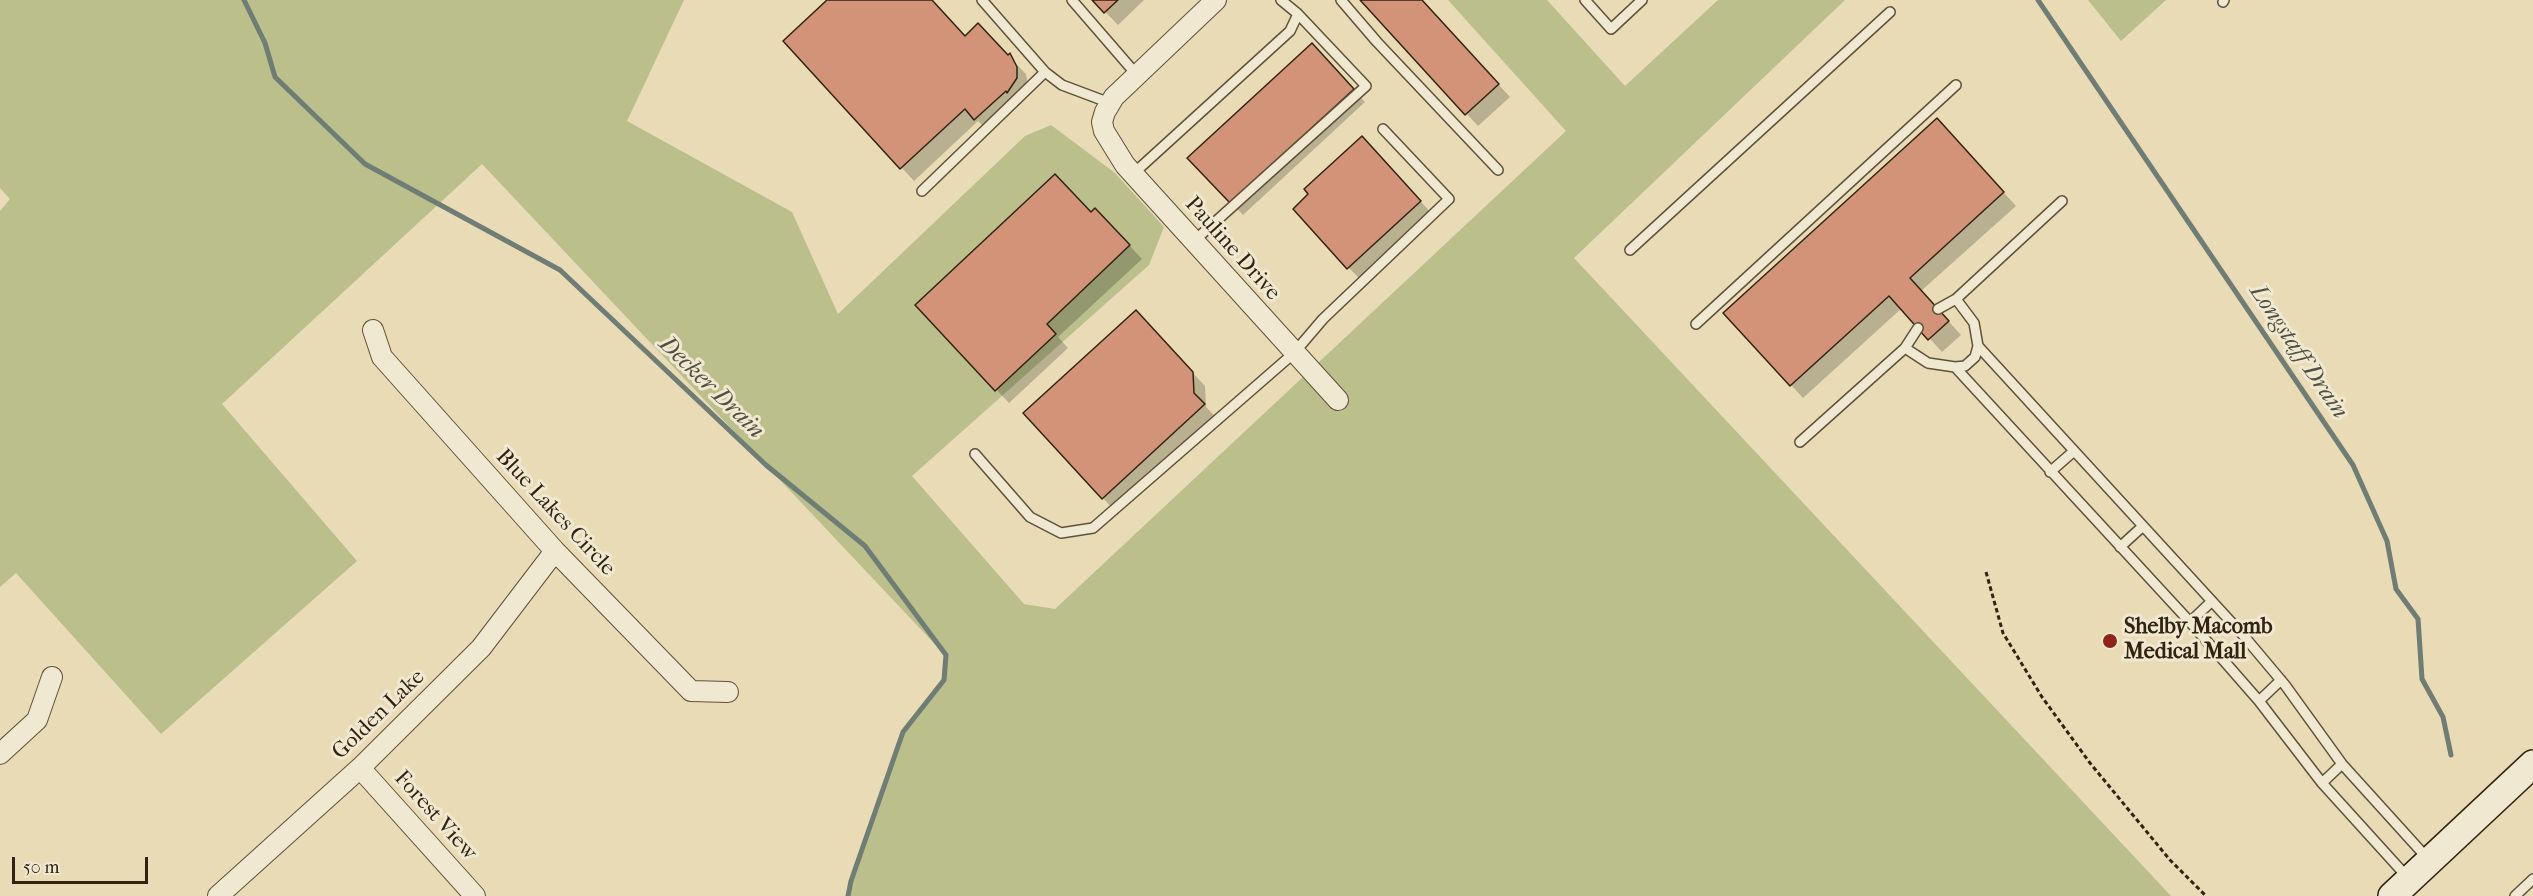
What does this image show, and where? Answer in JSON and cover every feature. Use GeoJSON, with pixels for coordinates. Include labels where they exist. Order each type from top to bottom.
{"type":"FeatureCollection","features":[{"type":"Feature","properties":{"kind":"street"},"geometry":{"type":"LineString","coordinates":[[1110,103],[1136,74],[1216,0]]}},
{"type":"Feature","properties":{"kind":"street","name":"Pauline Drive"},"geometry":{"type":"LineString","coordinates":[[1110,103],[1102,122],[1109,142],[1133,174],[1338,400]]}},
{"type":"Feature","properties":{"kind":"street","name":"Blue Lakes Circle"},"geometry":{"type":"LineString","coordinates":[[373,330],[382,357],[555,551],[691,691],[728,692]]}},
{"type":"Feature","properties":{"kind":"street","name":"Golden Lake"},"geometry":{"type":"LineString","coordinates":[[218,896],[360,768],[481,648],[555,551]]}},
{"type":"Feature","properties":{"kind":"street"},"geometry":{"type":"LineString","coordinates":[[0,754],[37,720],[52,677]]}},
{"type":"Feature","properties":{"kind":"street"},"geometry":{"type":"LineString","coordinates":[[2401,888],[2533,764]]}},
{"type":"Feature","properties":{"kind":"street","name":"Forest View"},"geometry":{"type":"LineString","coordinates":[[360,768],[475,896]]}},
{"type":"Feature","properties":{"kind":"lane"},"geometry":{"type":"LineString","coordinates":[[982,0],[1045,72],[1062,85],[1110,103]]}},
{"type":"Feature","properties":{"kind":"lane"},"geometry":{"type":"LineString","coordinates":[[1072,0],[1136,74]]}},
{"type":"Feature","properties":{"kind":"lane"},"geometry":{"type":"LineString","coordinates":[[1194,241],[1366,86],[1298,14],[1281,0]]}},
{"type":"Feature","properties":{"kind":"lane"},"geometry":{"type":"LineString","coordinates":[[1341,0],[1377,42],[1498,170]]}},
{"type":"Feature","properties":{"kind":"lane"},"geometry":{"type":"LineString","coordinates":[[1585,0],[1611,29],[1642,0]]}},
{"type":"Feature","properties":{"kind":"lane"},"geometry":{"type":"LineString","coordinates":[[1630,250],[1890,12]]}},
{"type":"Feature","properties":{"kind":"lane"},"geometry":{"type":"LineString","coordinates":[[1133,174],[1290,31],[1298,14]]}},
{"type":"Feature","properties":{"kind":"lane"},"geometry":{"type":"LineString","coordinates":[[922,191],[1045,72]]}},
{"type":"Feature","properties":{"kind":"lane"},"geometry":{"type":"LineString","coordinates":[[1696,324],[1956,85]]}},
{"type":"Feature","properties":{"kind":"lane"},"geometry":{"type":"LineString","coordinates":[[975,454],[1030,517],[1061,532],[1093,528],[1294,353],[1323,319],[1449,199],[1383,129]]}},
{"type":"Feature","properties":{"kind":"lane"},"geometry":{"type":"LineString","coordinates":[[1938,309],[1956,299],[2062,201]]}},
{"type":"Feature","properties":{"kind":"lane"},"geometry":{"type":"LineString","coordinates":[[1905,348],[1928,363],[1955,368],[1965,366],[1975,357],[1978,346],[1974,323],[1956,299]]}},
{"type":"Feature","properties":{"kind":"lane"},"geometry":{"type":"LineString","coordinates":[[1800,442],[1905,348],[1918,328]]}},
{"type":"Feature","properties":{"kind":"lane"},"geometry":{"type":"LineString","coordinates":[[1978,346],[2212,601],[2280,680],[2343,764],[2430,861]]}},
{"type":"Feature","properties":{"kind":"lane"},"geometry":{"type":"LineString","coordinates":[[1955,368],[2190,622],[2259,701],[2401,888]]}},
{"type":"Feature","properties":{"kind":"lane"},"geometry":{"type":"LineString","coordinates":[[2050,472],[2074,451]]}},
{"type":"Feature","properties":{"kind":"lane"},"geometry":{"type":"LineString","coordinates":[[2120,548],[2143,526]]}},
{"type":"Feature","properties":{"kind":"lane"},"geometry":{"type":"LineString","coordinates":[[2190,622],[2212,601]]}},
{"type":"Feature","properties":{"kind":"lane"},"geometry":{"type":"LineString","coordinates":[[2259,701],[2280,680]]}},
{"type":"Feature","properties":{"kind":"lane"},"geometry":{"type":"LineString","coordinates":[[2322,783],[2343,764]]}},
{"type":"Feature","properties":{"kind":"lane"},"geometry":{"type":"LineString","coordinates":[[2515,896],[2533,879]]}},
{"type":"Feature","properties":{"kind":"path"},"geometry":{"type":"LineString","coordinates":[[1986,572],[2003,633],[2042,697],[2090,763],[2163,851],[2206,896]]}},
{"type":"Feature","properties":{"kind":"green space"},"geometry":{"type":"Polygon","coordinates":[[[0,0],[684,0],[627,121],[792,212],[838,314],[1025,136],[1051,125],[1115,173],[1164,227],[1149,265],[912,476],[1024,604],[1055,609],[1566,131],[1448,0],[1547,0],[1625,86],[1718,0],[1845,0],[1574,258],[2171,896],[848,896],[851,881],[903,732],[944,680],[945,655],[482,164],[222,404],[357,561],[161,734],[16,573],[0,587],[0,211],[10,199],[0,188],[0,0]]]}},
{"type":"Feature","properties":{"kind":"green space"},"geometry":{"type":"Polygon","coordinates":[[[2088,0],[2166,0],[2121,41],[2088,0]]]}},
{"type":"Feature","properties":{"kind":"building"},"geometry":{"type":"Polygon","coordinates":[[[827,0],[932,0],[965,36],[978,23],[1008,55],[1010,53],[1017,67],[1017,78],[1007,93],[1006,91],[974,120],[965,109],[900,169],[783,41],[827,0]]]}},
{"type":"Feature","properties":{"kind":"building"},"geometry":{"type":"Polygon","coordinates":[[[1092,0],[1118,0],[1104,13],[1092,0]]]}},
{"type":"Feature","properties":{"kind":"building"},"geometry":{"type":"Polygon","coordinates":[[[1360,0],[1422,0],[1499,84],[1465,115],[1360,0]]]}},
{"type":"Feature","properties":{"kind":"building"},"geometry":{"type":"Polygon","coordinates":[[[1312,43],[1354,89],[1230,203],[1187,158],[1312,43]]]}},
{"type":"Feature","properties":{"kind":"building"},"geometry":{"type":"Polygon","coordinates":[[[1937,118],[2004,192],[1910,278],[1949,321],[1928,340],[1889,296],[1790,386],[1723,313],[1937,118]]]}},
{"type":"Feature","properties":{"kind":"building"},"geometry":{"type":"Polygon","coordinates":[[[1362,136],[1421,201],[1347,269],[1293,209],[1308,194],[1304,189],[1362,136]]]}},
{"type":"Feature","properties":{"kind":"building"},"geometry":{"type":"Polygon","coordinates":[[[1055,174],[1091,212],[1095,208],[1130,245],[1047,324],[1056,334],[995,391],[915,305],[1055,174]]]}},
{"type":"Feature","properties":{"kind":"building"},"geometry":{"type":"Polygon","coordinates":[[[1136,310],[1193,372],[1194,393],[1205,404],[1102,499],[1023,413],[1136,310]]]}},
{"type":"Feature","properties":{"kind":"waterway","name":"Decker Drain"},"geometry":{"type":"LineString","coordinates":[[244,0],[265,43],[275,77],[365,164],[560,270],[766,465],[865,546],[946,655],[944,680],[903,732],[851,881],[848,896]]}},
{"type":"Feature","properties":{"kind":"waterway","name":"Longstaff Drain"},"geometry":{"type":"LineString","coordinates":[[2038,0],[2353,465],[2387,541],[2396,589],[2418,619],[2422,679],[2443,717],[2451,755]]}},
{"type":"Feature","properties":{"kind":"place","name":"Shelby Macomb Medical Mall"},"geometry":{"type":"Point","coordinates":[2110,641]}}]}
